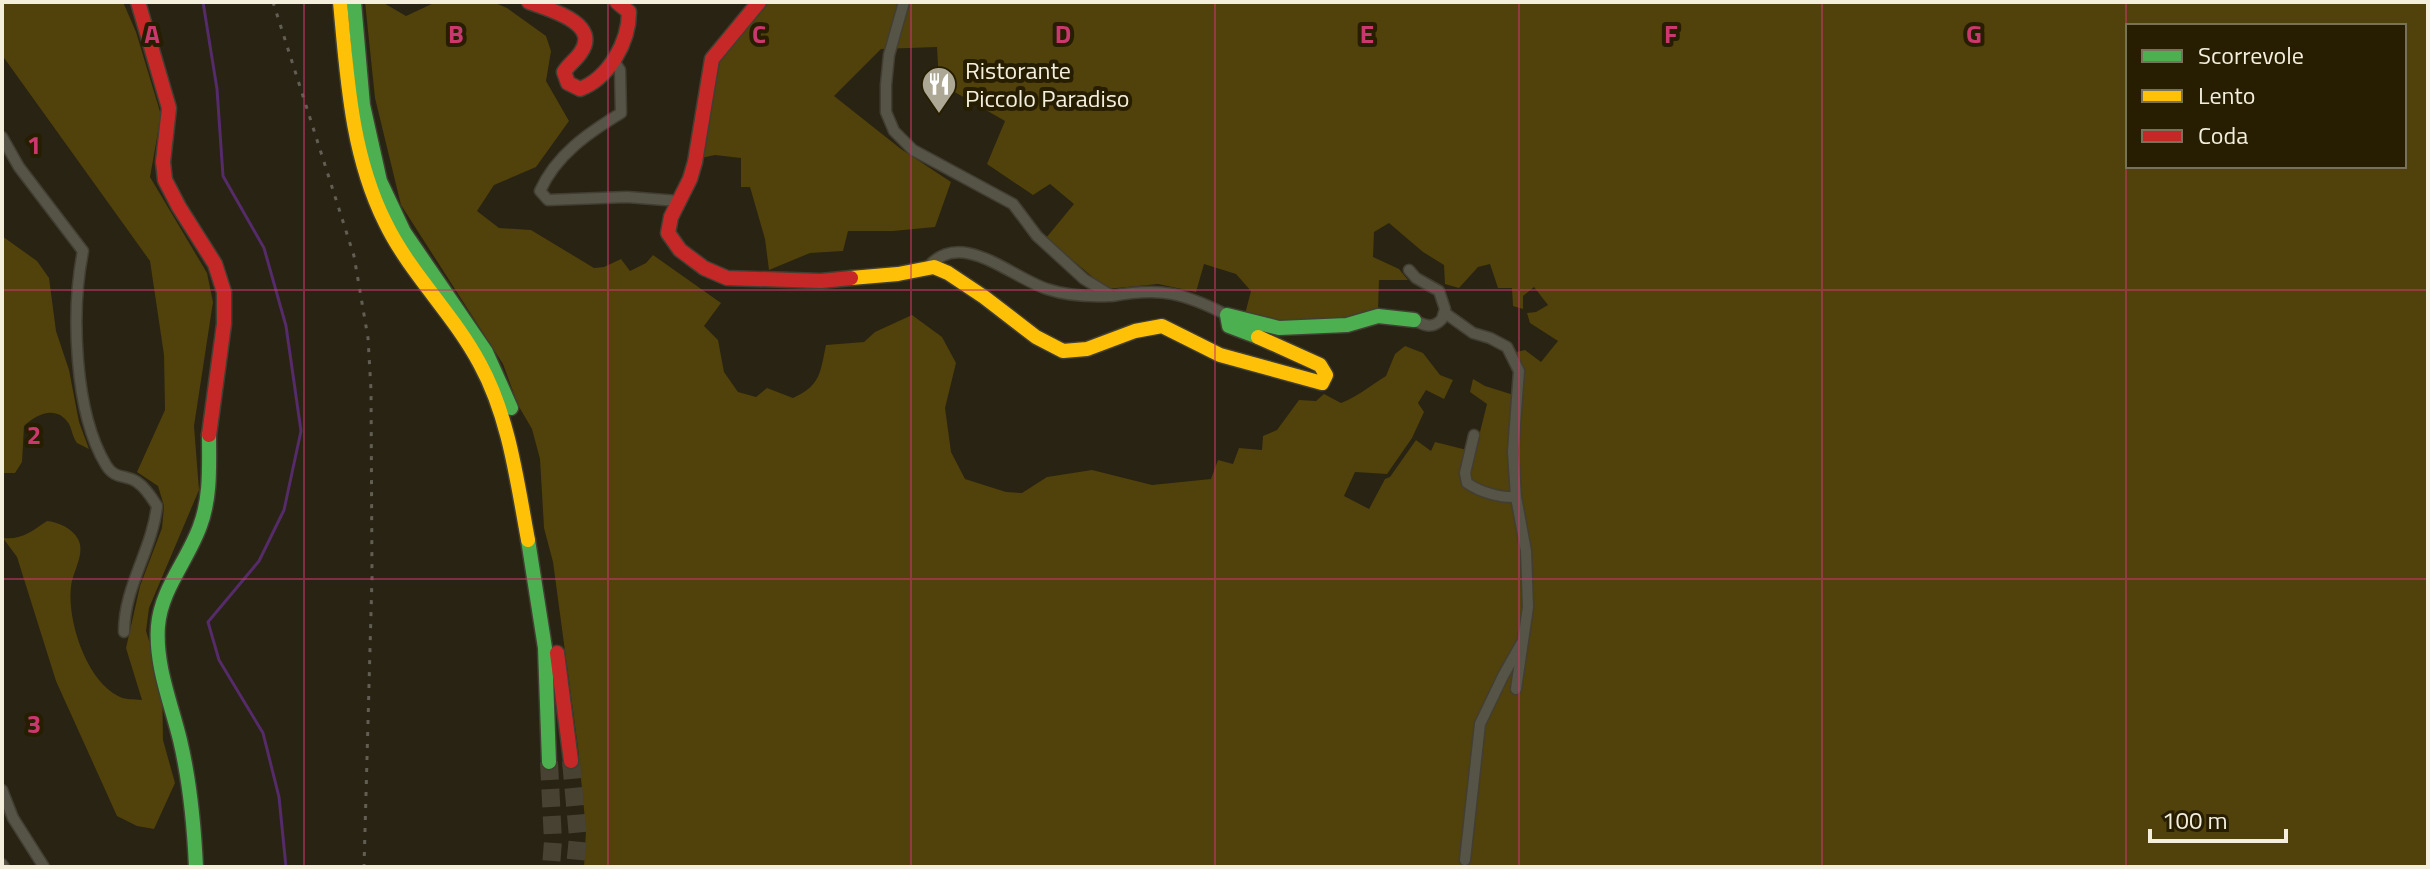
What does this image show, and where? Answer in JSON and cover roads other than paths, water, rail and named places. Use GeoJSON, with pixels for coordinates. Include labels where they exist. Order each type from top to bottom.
{"type":"FeatureCollection","features":[{"type":"Feature","properties":{"kind":"main road"},"geometry":{"type":"LineString","coordinates":[[138,2],[169,108],[164,177],[220,275],[224,288],[219,358],[210,418],[206,505],[199,529],[161,608],[158,625],[162,670],[187,779],[196,867]]}},
{"type":"Feature","properties":{"kind":"main road"},"geometry":{"type":"LineString","coordinates":[[340,2],[355,135],[370,190],[401,252],[479,361],[497,401],[528,506]]}},
{"type":"Feature","properties":{"kind":"main road"},"geometry":{"type":"LineString","coordinates":[[354,2],[368,133],[383,187],[412,245],[473,326],[496,366],[512,409],[553,672],[571,761]]}},
{"type":"Feature","properties":{"kind":"main road"},"geometry":{"type":"LineString","coordinates":[[529,2],[571,18],[582,28],[586,38],[582,52],[564,69],[566,80],[572,86],[585,89],[614,61],[626,42],[629,12],[617,2]]}},
{"type":"Feature","properties":{"kind":"main road"},"geometry":{"type":"LineString","coordinates":[[759,2],[712,59],[695,162],[669,223],[669,237],[680,250],[704,268],[727,278],[821,281],[898,274],[928,267],[948,273],[1036,337],[1063,351],[1087,349],[1135,331],[1162,326],[1206,349],[1252,366],[1322,383],[1326,378],[1325,371],[1319,364],[1229,326],[1227,315],[1268,326],[1306,328],[1347,325],[1378,316],[1419,323]]}},
{"type":"Feature","properties":{"kind":"main road"},"geometry":{"type":"LineString","coordinates":[[549,762],[553,672]]}},
{"type":"Feature","properties":{"kind":"street"},"geometry":{"type":"LineString","coordinates":[[904,2],[889,55],[886,85],[886,112],[894,131],[913,150],[1013,204],[1037,236],[1084,279],[1112,296]]}},
{"type":"Feature","properties":{"kind":"street"},"geometry":{"type":"LineString","coordinates":[[614,61],[620,70],[621,113],[590,131],[549,170],[540,191],[548,200],[627,197],[678,201]]}},
{"type":"Feature","properties":{"kind":"street"},"geometry":{"type":"LineString","coordinates":[[2,137],[19,167],[83,251],[78,295],[81,384],[83,400],[106,465],[115,477],[137,482],[157,506],[154,529],[124,612],[124,632]]}},
{"type":"Feature","properties":{"kind":"street"},"geometry":{"type":"LineString","coordinates":[[928,267],[937,256],[948,251],[964,251],[1045,288],[1068,295],[1112,296],[1148,291],[1172,293],[1192,297],[1227,315]]}},
{"type":"Feature","properties":{"kind":"street"},"geometry":{"type":"LineString","coordinates":[[1409,270],[1416,278],[1439,291],[1444,300],[1445,313],[1438,323],[1419,323]]}},
{"type":"Feature","properties":{"kind":"street"},"geometry":{"type":"LineString","coordinates":[[1445,313],[1473,333],[1507,347],[1519,371],[1513,452],[1516,497],[1526,551],[1528,607],[1516,689]]}},
{"type":"Feature","properties":{"kind":"street"},"geometry":{"type":"LineString","coordinates":[[1474,435],[1465,473],[1467,483],[1507,498],[1516,497]]}},
{"type":"Feature","properties":{"kind":"street"},"geometry":{"type":"LineString","coordinates":[[1465,860],[1480,724],[1525,639]]}},
{"type":"Feature","properties":{"kind":"street"},"geometry":{"type":"LineString","coordinates":[[2,790],[13,818],[44,867]]}},
{"type":"Feature","properties":{"kind":"waterway"},"geometry":{"type":"LineString","coordinates":[[203,2],[217,89],[223,176],[264,248],[286,326],[301,431],[284,510],[259,561],[208,622],[219,660],[263,733],[279,797],[286,867]]}},
{"type":"Feature","properties":{"kind":"tunnel"},"geometry":{"type":"LineString","coordinates":[[571,761],[578,837],[575,867]]}},
{"type":"Feature","properties":{"kind":"tunnel"},"geometry":{"type":"LineString","coordinates":[[549,762],[553,841],[551,867]]}},
{"type":"Feature","properties":{"kind":"railway"},"geometry":{"type":"LineString","coordinates":[[273,2],[354,256],[368,338],[372,577],[364,867]]}},
{"type":"Feature","properties":{"kind":"place","name":"Ristorante Piccolo Paradiso"},"geometry":{"type":"Point","coordinates":[939,115]}}]}
